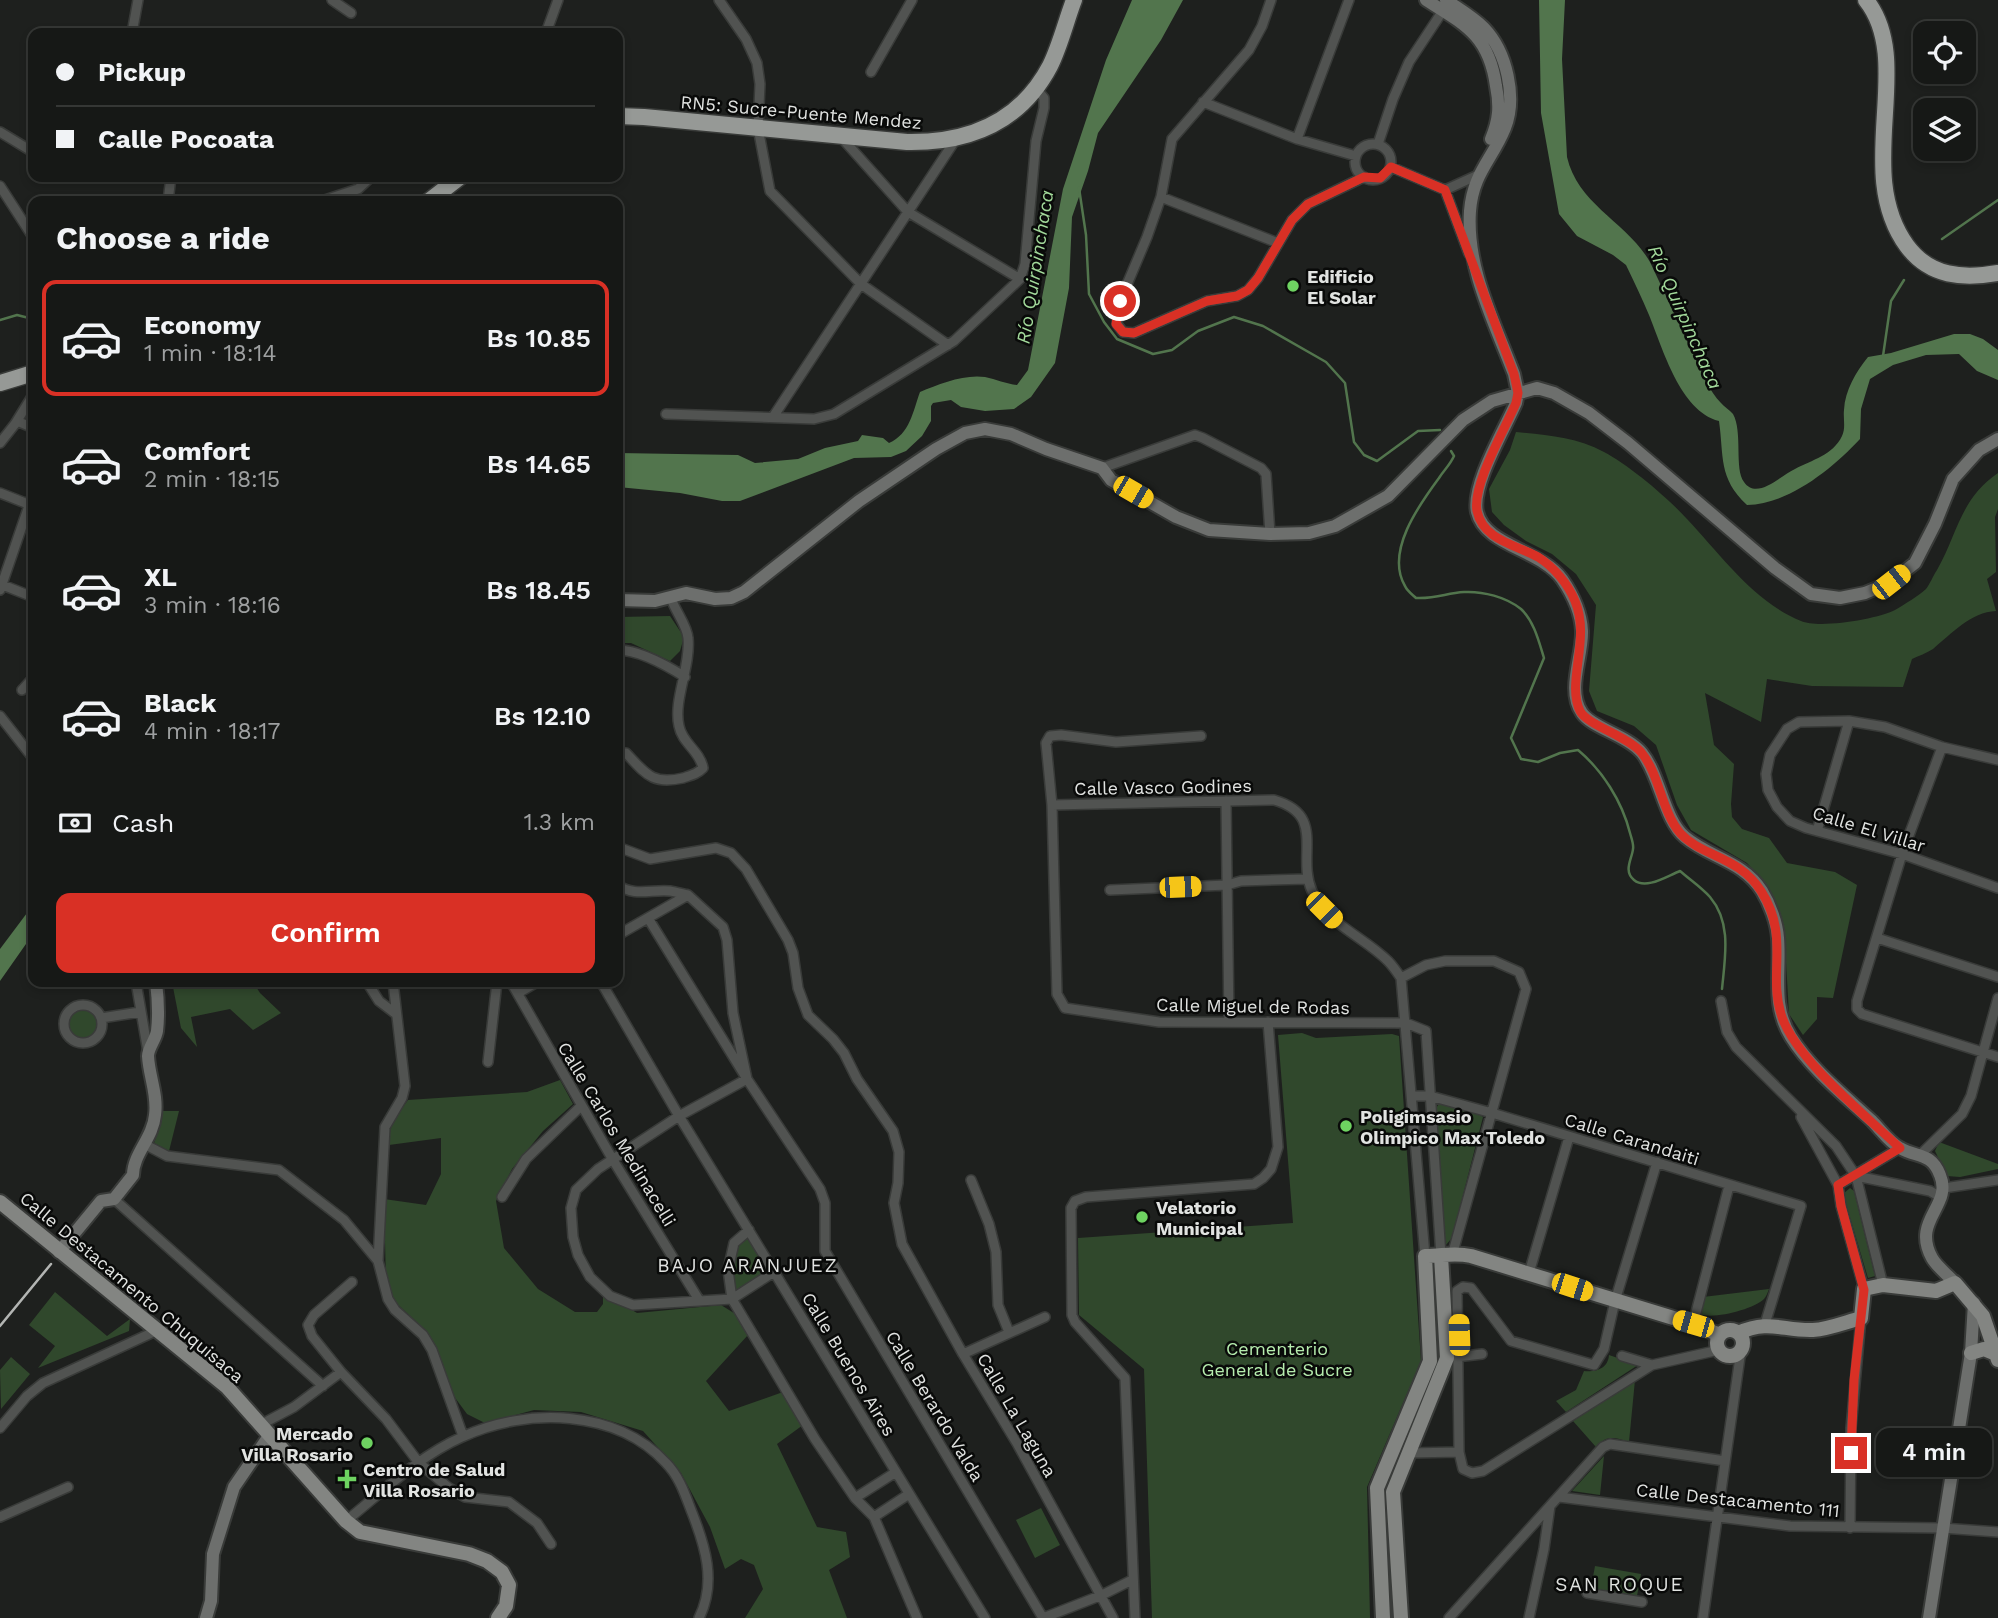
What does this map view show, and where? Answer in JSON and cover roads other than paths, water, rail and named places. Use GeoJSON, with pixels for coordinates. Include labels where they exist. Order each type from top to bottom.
{"type":"FeatureCollection","features":[{"type":"Feature","properties":{"kind":"highway","name":"RN5: Sucre-Puente Mendez"},"geometry":{"type":"LineString","coordinates":[[623,116],[907,142],[937,143],[956,139],[997,122],[1014,111],[1035,87],[1050,65],[1074,0]]}},
{"type":"Feature","properties":{"kind":"highway"},"geometry":{"type":"LineString","coordinates":[[1866,0],[1880,25],[1886,60],[1883,182],[1888,211],[1900,237],[1914,256],[1941,272],[1955,276],[1998,273]]}},
{"type":"Feature","properties":{"kind":"highway"},"geometry":{"type":"LineString","coordinates":[[435,196],[454,182]]}},
{"type":"Feature","properties":{"kind":"highway"},"geometry":{"type":"LineString","coordinates":[[0,383],[28,374]]}},
{"type":"Feature","properties":{"kind":"main road","name":"Calle Destacamento Chuquisaca"},"geometry":{"type":"LineString","coordinates":[[0,1202],[227,1387],[346,1521],[360,1532],[470,1554],[487,1561],[502,1572],[509,1585],[506,1606],[498,1618]]}},
{"type":"Feature","properties":{"kind":"main road"},"geometry":{"type":"LineString","coordinates":[[1401,1618],[1393,1492],[1454,1358],[1447,1254]]}},
{"type":"Feature","properties":{"kind":"main road"},"geometry":{"type":"LineString","coordinates":[[1382,1618],[1377,1488],[1430,1361],[1425,1256],[1447,1254],[1529,1273],[1693,1324],[1720,1335]]}},
{"type":"Feature","properties":{"kind":"main road"},"geometry":{"type":"LineString","coordinates":[[1738,1333],[1743,1342],[1741,1350],[1730,1356],[1719,1350],[1717,1342],[1720,1335],[1727,1331],[1738,1333],[1755,1325],[1765,1324],[1814,1330],[1861,1318],[1864,1290],[1883,1285],[1936,1291],[1955,1283],[1983,1316],[1997,1357]]}},
{"type":"Feature","properties":{"kind":"main road"},"geometry":{"type":"LineString","coordinates":[[1971,1353],[1984,1349],[1997,1357]]}},
{"type":"Feature","properties":{"kind":"street"},"geometry":{"type":"LineString","coordinates":[[133,28],[138,0]]}},
{"type":"Feature","properties":{"kind":"street"},"geometry":{"type":"LineString","coordinates":[[332,0],[351,13]]}},
{"type":"Feature","properties":{"kind":"street"},"geometry":{"type":"LineString","coordinates":[[548,28],[558,0]]}},
{"type":"Feature","properties":{"kind":"street"},"geometry":{"type":"LineString","coordinates":[[719,0],[746,39],[757,63],[760,84],[758,128],[769,191],[861,284],[947,345]]}},
{"type":"Feature","properties":{"kind":"street"},"geometry":{"type":"LineString","coordinates":[[871,72],[912,0]]}},
{"type":"Feature","properties":{"kind":"street"},"geometry":{"type":"LineString","coordinates":[[1271,0],[1262,26],[1249,50],[1172,139],[1161,197],[1117,312],[1116,324],[1123,332],[1134,333],[1207,301],[1237,296],[1248,290],[1292,220],[1308,204],[1364,177],[1380,178],[1391,167],[1388,150],[1378,144],[1362,147],[1356,156],[1357,168],[1364,177]]}},
{"type":"Feature","properties":{"kind":"street"},"geometry":{"type":"LineString","coordinates":[[1297,139],[1349,0]]}},
{"type":"Feature","properties":{"kind":"street"},"geometry":{"type":"LineString","coordinates":[[1426,0],[1446,4],[1475,20],[1489,34],[1501,55],[1507,78],[1510,101],[1506,126],[1480,171],[1472,195],[1470,211],[1473,264]]}},
{"type":"Feature","properties":{"kind":"street"},"geometry":{"type":"LineString","coordinates":[[1378,144],[1409,62],[1446,4]]}},
{"type":"Feature","properties":{"kind":"street"},"geometry":{"type":"LineString","coordinates":[[666,414],[814,419],[834,414],[947,345],[1020,279],[1025,264],[1036,141],[1044,108],[1044,98],[1035,87]]}},
{"type":"Feature","properties":{"kind":"street"},"geometry":{"type":"LineString","coordinates":[[1203,102],[1297,139],[1356,156]]}},
{"type":"Feature","properties":{"kind":"street"},"geometry":{"type":"LineString","coordinates":[[0,132],[28,149]]}},
{"type":"Feature","properties":{"kind":"street"},"geometry":{"type":"LineString","coordinates":[[840,136],[908,212],[1020,279]]}},
{"type":"Feature","properties":{"kind":"street"},"geometry":{"type":"LineString","coordinates":[[773,417],[956,139]]}},
{"type":"Feature","properties":{"kind":"street"},"geometry":{"type":"LineString","coordinates":[[1391,167],[1445,190],[1514,374],[1517,398],[1479,487],[1477,510],[1480,519],[1496,538],[1539,558],[1551,567],[1573,597],[1580,613],[1582,633],[1576,687],[1580,711],[1586,718],[1625,739],[1640,751],[1649,764],[1678,830],[1686,838],[1737,865],[1762,891],[1774,919],[1778,938],[1777,999],[1790,1035],[1805,1056],[1900,1148],[1922,1154],[1934,1164],[1943,1193],[1932,1211],[1925,1231],[1932,1259],[1955,1283]]}},
{"type":"Feature","properties":{"kind":"street"},"geometry":{"type":"LineString","coordinates":[[1445,190],[1480,171]]}},
{"type":"Feature","properties":{"kind":"street"},"geometry":{"type":"LineString","coordinates":[[338,196],[358,189],[366,182]]}},
{"type":"Feature","properties":{"kind":"street"},"geometry":{"type":"LineString","coordinates":[[0,186],[28,229]]}},
{"type":"Feature","properties":{"kind":"street"},"geometry":{"type":"LineString","coordinates":[[1161,197],[1278,243]]}},
{"type":"Feature","properties":{"kind":"street"},"geometry":{"type":"LineString","coordinates":[[623,600],[655,601],[686,593],[715,599],[731,598],[744,593],[859,501],[936,449],[965,433],[985,429],[1011,434],[1102,468],[1111,480],[1176,517],[1209,530],[1270,534],[1309,533],[1335,526],[1388,496],[1463,420],[1492,401],[1517,398],[1536,388],[1544,389],[1589,413],[1774,568],[1811,594],[1840,598],[1865,593],[1891,582],[1915,563],[1935,524],[1953,479],[1979,450],[1998,439]]}},
{"type":"Feature","properties":{"kind":"street"},"geometry":{"type":"LineString","coordinates":[[0,443],[28,403]]}},
{"type":"Feature","properties":{"kind":"street"},"geometry":{"type":"LineString","coordinates":[[17,421],[28,426]]}},
{"type":"Feature","properties":{"kind":"street"},"geometry":{"type":"LineString","coordinates":[[1102,468],[1195,435],[1203,438],[1261,468],[1266,474],[1270,534]]}},
{"type":"Feature","properties":{"kind":"street"},"geometry":{"type":"LineString","coordinates":[[0,493],[28,504]]}},
{"type":"Feature","properties":{"kind":"street"},"geometry":{"type":"LineString","coordinates":[[28,513],[1,586],[28,595]]}},
{"type":"Feature","properties":{"kind":"street"},"geometry":{"type":"LineString","coordinates":[[623,753],[626,753],[640,770],[655,779],[668,781],[696,774],[704,768],[702,759],[685,741],[679,729],[677,715],[685,677],[688,637],[671,598]]}},
{"type":"Feature","properties":{"kind":"street"},"geometry":{"type":"LineString","coordinates":[[623,650],[629,650],[685,677]]}},
{"type":"Feature","properties":{"kind":"street"},"geometry":{"type":"LineString","coordinates":[[22,690],[28,683]]}},
{"type":"Feature","properties":{"kind":"street"},"geometry":{"type":"LineString","coordinates":[[0,716],[28,752]]}},
{"type":"Feature","properties":{"kind":"street"},"geometry":{"type":"LineString","coordinates":[[1817,831],[1849,720],[1885,727],[1942,747],[1998,760]]}},
{"type":"Feature","properties":{"kind":"street","name":"Calle El Villar"},"geometry":{"type":"LineString","coordinates":[[1849,720],[1799,722],[1787,729],[1770,755],[1766,774],[1769,790],[1777,807],[1790,821],[1817,831],[1902,854],[1998,888]]}},
{"type":"Feature","properties":{"kind":"street"},"geometry":{"type":"LineString","coordinates":[[1052,805],[1046,743],[1050,736],[1061,735],[1116,743],[1201,736]]}},
{"type":"Feature","properties":{"kind":"street"},"geometry":{"type":"LineString","coordinates":[[1942,747],[1902,854],[1857,1001],[1857,1009],[1862,1014],[1998,1057]]}},
{"type":"Feature","properties":{"kind":"street","name":"Calle Vasco Godines"},"geometry":{"type":"LineString","coordinates":[[1052,805],[1274,800],[1286,803],[1299,812],[1307,828],[1307,879]]}},
{"type":"Feature","properties":{"kind":"street"},"geometry":{"type":"LineString","coordinates":[[1226,801],[1229,1022]]}},
{"type":"Feature","properties":{"kind":"street","name":"Calle Miguel de Rodas"},"geometry":{"type":"LineString","coordinates":[[1052,805],[1057,994],[1065,1008],[1159,1022],[1406,1023]]}},
{"type":"Feature","properties":{"kind":"street","name":"Calle La Laguna"},"geometry":{"type":"LineString","coordinates":[[623,850],[650,859],[716,848],[731,853],[746,869],[788,940],[793,953],[797,988],[808,1015],[838,1046],[893,1131],[899,1152],[894,1203],[902,1244],[1018,1445],[1102,1595],[1112,1618]]}},
{"type":"Feature","properties":{"kind":"street"},"geometry":{"type":"LineString","coordinates":[[1110,890],[1307,879],[1324,910],[1389,961],[1401,978],[1425,1256]]}},
{"type":"Feature","properties":{"kind":"street"},"geometry":{"type":"LineString","coordinates":[[623,889],[636,893],[670,891],[688,895],[723,927],[727,940],[733,1013],[747,1079]]}},
{"type":"Feature","properties":{"kind":"street"},"geometry":{"type":"LineString","coordinates":[[623,932],[688,895]]}},
{"type":"Feature","properties":{"kind":"street"},"geometry":{"type":"LineString","coordinates":[[648,918],[747,1079]]}},
{"type":"Feature","properties":{"kind":"street"},"geometry":{"type":"LineString","coordinates":[[1877,938],[1998,977]]}},
{"type":"Feature","properties":{"kind":"street"},"geometry":{"type":"LineString","coordinates":[[1401,978],[1426,965],[1445,961],[1494,961],[1519,972],[1526,989],[1492,1113],[1447,1254]]}},
{"type":"Feature","properties":{"kind":"street"},"geometry":{"type":"LineString","coordinates":[[60,1252],[101,1201],[114,1199],[133,1175],[133,1162],[146,1145],[155,1117],[155,1086],[137,987]]}},
{"type":"Feature","properties":{"kind":"street"},"geometry":{"type":"LineString","coordinates":[[148,1054],[157,1034],[159,1006],[157,987]]}},
{"type":"Feature","properties":{"kind":"street"},"geometry":{"type":"LineString","coordinates":[[370,987],[379,1001],[396,1014]]}},
{"type":"Feature","properties":{"kind":"street"},"geometry":{"type":"LineString","coordinates":[[393,987],[405,1086],[402,1098],[385,1127],[378,1261],[388,1300],[395,1310],[423,1335],[432,1350],[463,1436]]}},
{"type":"Feature","properties":{"kind":"street"},"geometry":{"type":"LineString","coordinates":[[488,1062],[496,987]]}},
{"type":"Feature","properties":{"kind":"street","name":"Calle Carlos Medinacelli"},"geometry":{"type":"LineString","coordinates":[[514,987],[581,1106],[699,1300]]}},
{"type":"Feature","properties":{"kind":"street"},"geometry":{"type":"LineString","coordinates":[[518,993],[528,987]]}},
{"type":"Feature","properties":{"kind":"street","name":"Calle Buenos Aires"},"geometry":{"type":"LineString","coordinates":[[604,987],[679,1116],[985,1618]]}},
{"type":"Feature","properties":{"kind":"street"},"geometry":{"type":"LineString","coordinates":[[1922,1154],[1962,1114],[1971,1096],[1981,1052],[1998,999]]}},
{"type":"Feature","properties":{"kind":"street"},"geometry":{"type":"LineString","coordinates":[[1721,1001],[1727,1031],[1736,1047],[1836,1146],[1856,1176],[1883,1285]]}},
{"type":"Feature","properties":{"kind":"street"},"geometry":{"type":"LineString","coordinates":[[81,1005],[93,1008],[101,1018],[102,1030],[88,1043],[82,1044],[70,1039],[64,1028],[65,1016],[69,1010],[81,1005]]}},
{"type":"Feature","properties":{"kind":"street"},"geometry":{"type":"LineString","coordinates":[[101,1018],[140,1012]]}},
{"type":"Feature","properties":{"kind":"street"},"geometry":{"type":"LineString","coordinates":[[1135,1618],[1125,1378],[1072,1315],[1071,1208],[1075,1201],[1086,1197],[1254,1184],[1263,1178],[1271,1169],[1278,1147],[1268,1022]]}},
{"type":"Feature","properties":{"kind":"street"},"geometry":{"type":"LineString","coordinates":[[1406,1023],[1426,1031],[1430,1096],[1447,1254]]}},
{"type":"Feature","properties":{"kind":"street"},"geometry":{"type":"LineString","coordinates":[[747,1079],[679,1116],[598,1169],[576,1190],[571,1208],[575,1246],[590,1277],[610,1296],[633,1305],[732,1299],[774,1272]]}},
{"type":"Feature","properties":{"kind":"street","name":"Calle Berardo Valda"},"geometry":{"type":"LineString","coordinates":[[747,1079],[820,1189],[825,1203],[825,1251],[1043,1618]]}},
{"type":"Feature","properties":{"kind":"street","name":"Calle Carandaiti"},"geometry":{"type":"LineString","coordinates":[[1412,1096],[1430,1096],[1492,1113],[1801,1206],[1765,1324]]}},
{"type":"Feature","properties":{"kind":"street"},"geometry":{"type":"LineString","coordinates":[[502,1197],[526,1158],[581,1106]]}},
{"type":"Feature","properties":{"kind":"street"},"geometry":{"type":"LineString","coordinates":[[1796,1106],[1838,1185],[1841,1206],[1864,1290]]}},
{"type":"Feature","properties":{"kind":"street"},"geometry":{"type":"LineString","coordinates":[[1529,1273],[1569,1138]]}},
{"type":"Feature","properties":{"kind":"street"},"geometry":{"type":"LineString","coordinates":[[146,1145],[167,1156],[279,1170],[344,1220],[378,1261]]}},
{"type":"Feature","properties":{"kind":"street"},"geometry":{"type":"LineString","coordinates":[[1838,1185],[1900,1148]]}},
{"type":"Feature","properties":{"kind":"street"},"geometry":{"type":"LineString","coordinates":[[1657,1162],[1615,1301],[1604,1349],[1594,1366],[1511,1341],[1471,1288],[1463,1287],[1457,1291],[1454,1358],[1459,1452],[1463,1469],[1472,1473],[1483,1471],[1651,1364],[1719,1350]]}},
{"type":"Feature","properties":{"kind":"street"},"geometry":{"type":"LineString","coordinates":[[1856,1176],[1943,1193],[1998,1180]]}},
{"type":"Feature","properties":{"kind":"street"},"geometry":{"type":"LineString","coordinates":[[971,1180],[989,1224],[996,1252],[998,1306],[1009,1332]]}},
{"type":"Feature","properties":{"kind":"street"},"geometry":{"type":"LineString","coordinates":[[1693,1324],[1730,1186]]}},
{"type":"Feature","properties":{"kind":"street"},"geometry":{"type":"LineString","coordinates":[[114,1199],[323,1386]]}},
{"type":"Feature","properties":{"kind":"street"},"geometry":{"type":"LineString","coordinates":[[749,1230],[734,1244],[728,1269],[732,1299],[815,1439],[855,1498],[874,1517],[917,1618]]}},
{"type":"Feature","properties":{"kind":"street"},"geometry":{"type":"LineString","coordinates":[[352,1282],[314,1315],[309,1325],[312,1336],[341,1372],[386,1419],[419,1463],[449,1488],[465,1497],[509,1502],[537,1523],[551,1544]]}},
{"type":"Feature","properties":{"kind":"street"},"geometry":{"type":"LineString","coordinates":[[1929,1618],[1971,1353],[1973,1303]]}},
{"type":"Feature","properties":{"kind":"street"},"geometry":{"type":"LineString","coordinates":[[964,1354],[1045,1317]]}},
{"type":"Feature","properties":{"kind":"street"},"geometry":{"type":"LineString","coordinates":[[1850,1528],[1852,1427],[1861,1318]]}},
{"type":"Feature","properties":{"kind":"street"},"geometry":{"type":"LineString","coordinates":[[0,1428],[27,1396],[43,1383],[158,1331]]}},
{"type":"Feature","properties":{"kind":"street"},"geometry":{"type":"LineString","coordinates":[[1703,1618],[1741,1350]]}},
{"type":"Feature","properties":{"kind":"street"},"geometry":{"type":"LineString","coordinates":[[1430,1361],[1482,1354]]}},
{"type":"Feature","properties":{"kind":"street"},"geometry":{"type":"LineString","coordinates":[[1622,1356],[1651,1364]]}},
{"type":"Feature","properties":{"kind":"street"},"geometry":{"type":"LineString","coordinates":[[206,1618],[211,1601],[213,1554],[234,1487],[264,1430],[341,1372]]}},
{"type":"Feature","properties":{"kind":"street"},"geometry":{"type":"LineString","coordinates":[[346,1521],[419,1463],[463,1436],[498,1425],[538,1418],[572,1419],[605,1425],[627,1432],[645,1443],[668,1464],[681,1485],[698,1528],[709,1568],[707,1594],[699,1618]]}},
{"type":"Feature","properties":{"kind":"street"},"geometry":{"type":"LineString","coordinates":[[1449,1618],[1603,1447],[1610,1444],[1725,1461]]}},
{"type":"Feature","properties":{"kind":"street"},"geometry":{"type":"LineString","coordinates":[[1409,1453],[1459,1452]]}},
{"type":"Feature","properties":{"kind":"street"},"geometry":{"type":"LineString","coordinates":[[855,1498],[896,1472]]}},
{"type":"Feature","properties":{"kind":"street"},"geometry":{"type":"LineString","coordinates":[[0,1517],[68,1487]]}},
{"type":"Feature","properties":{"kind":"street"},"geometry":{"type":"LineString","coordinates":[[874,1517],[909,1494]]}},
{"type":"Feature","properties":{"kind":"street","name":"Calle Destacamento 111"},"geometry":{"type":"LineString","coordinates":[[1559,1497],[1790,1526],[1942,1528],[1998,1532]]}},
{"type":"Feature","properties":{"kind":"street"},"geometry":{"type":"LineString","coordinates":[[1529,1618],[1550,1506]]}},
{"type":"Feature","properties":{"kind":"street"},"geometry":{"type":"LineString","coordinates":[[1043,1618],[1132,1580]]}},
{"type":"Feature","properties":{"kind":"street"},"geometry":{"type":"LineString","coordinates":[[1587,1593],[1642,1602]]}},
{"type":"Feature","properties":{"kind":"waterway"},"geometry":{"type":"LineString","coordinates":[[1079,188],[1086,235],[1089,294],[1117,339],[1153,354],[1172,350],[1198,331],[1234,317],[1263,326],[1326,362],[1345,383],[1354,442],[1364,455],[1377,461],[1418,431],[1440,430]]}},
{"type":"Feature","properties":{"kind":"waterway"},"geometry":{"type":"LineString","coordinates":[[1942,239],[1998,200]]}},
{"type":"Feature","properties":{"kind":"waterway"},"geometry":{"type":"LineString","coordinates":[[1883,356],[1891,301],[1904,280]]}},
{"type":"Feature","properties":{"kind":"waterway"},"geometry":{"type":"LineString","coordinates":[[0,320],[17,315],[28,318]]}},
{"type":"Feature","properties":{"kind":"waterway"},"geometry":{"type":"LineString","coordinates":[[1451,451],[1454,456],[1407,529],[1399,559],[1405,586],[1416,598],[1464,592],[1486,594],[1508,601],[1526,614],[1536,632],[1544,658],[1511,738],[1521,759],[1538,762],[1560,753],[1578,750],[1603,777],[1622,809],[1633,845],[1629,873],[1634,880],[1650,883],[1680,871],[1710,897],[1722,918],[1724,929],[1722,989]]}},
{"type":"Feature","properties":{"kind":"railway"},"geometry":{"type":"LineString","coordinates":[[0,1326],[51,1264]]}},
{"type":"Feature","properties":{"kind":"place","name":"Edificio El Solar"},"geometry":{"type":"Point","coordinates":[1293,286]}},
{"type":"Feature","properties":{"kind":"place","name":"Poligimsasio Olimpico Max Toledo"},"geometry":{"type":"Point","coordinates":[1346,1126]}},
{"type":"Feature","properties":{"kind":"place","name":"Velatorio Municipal"},"geometry":{"type":"Point","coordinates":[1142,1217]}},
{"type":"Feature","properties":{"kind":"place","name":"Mercado Villa Rosario"},"geometry":{"type":"Point","coordinates":[367,1443]}},
{"type":"Feature","properties":{"kind":"place","name":"Centro de Salud Villa Rosario"},"geometry":{"type":"Point","coordinates":[347,1479]}},
{"type":"Feature","properties":{"kind":"district","name":"BAJO ARANJUEZ"},"geometry":{"type":"Point","coordinates":[748,1265]}},
{"type":"Feature","properties":{"kind":"district","name":"SAN ROQUE"},"geometry":{"type":"Point","coordinates":[1620,1584]}},
{"type":"Feature","properties":{"kind":"water label","name":"Río Quirpinchaca"},"geometry":{"type":"Point","coordinates":[1035,267]}},
{"type":"Feature","properties":{"kind":"water label","name":"Río Quirpinchaca"},"geometry":{"type":"Point","coordinates":[1685,317]}},
{"type":"Feature","properties":{"kind":"park label","name":"Cementerio General de Sucre"},"geometry":{"type":"Point","coordinates":[1277,1358]}}]}
